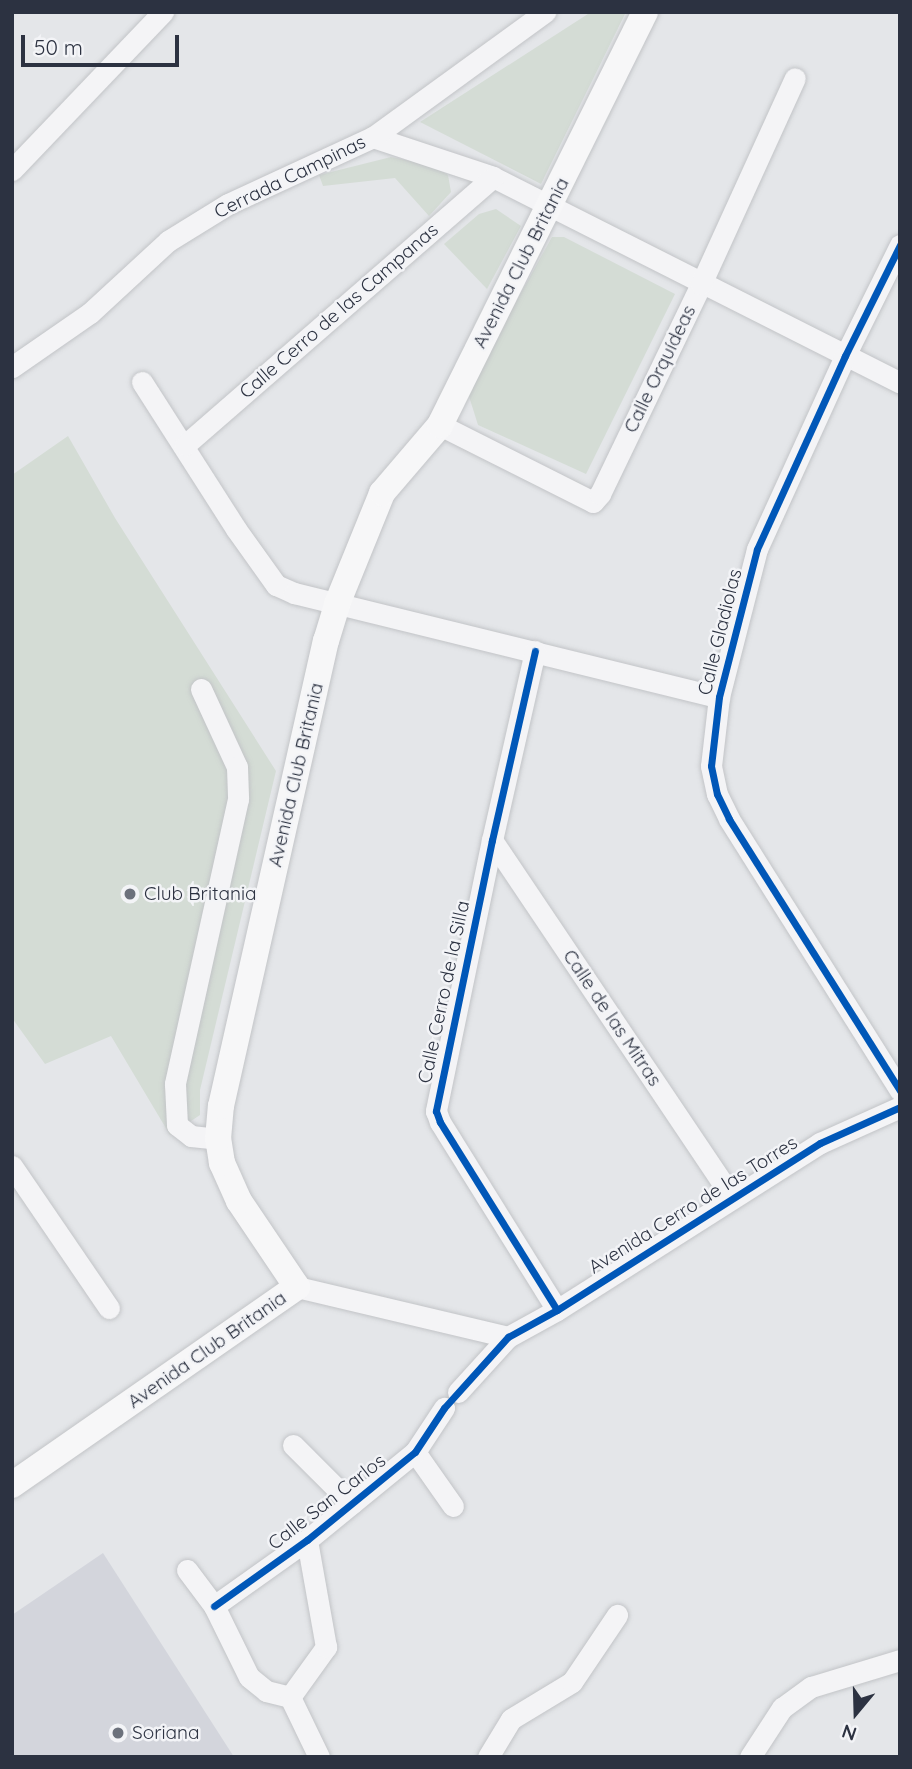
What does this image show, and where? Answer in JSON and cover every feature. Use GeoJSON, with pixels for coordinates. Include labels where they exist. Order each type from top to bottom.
{"type":"FeatureCollection","features":[{"type":"Feature","properties":{"kind":"main road","name":"Avenida Club Britania"},"geometry":{"type":"LineString","coordinates":[[12,1485],[297,1287],[239,1200],[222,1163],[218,1139],[221,1106],[337,604],[382,493],[440,425],[645,12]]}},
{"type":"Feature","properties":{"kind":"street"},"geometry":{"type":"LineString","coordinates":[[12,170],[163,12]]}},
{"type":"Feature","properties":{"kind":"street"},"geometry":{"type":"LineString","coordinates":[[373,137],[545,12]]}},
{"type":"Feature","properties":{"kind":"street","name":"Calle Orquídeas"},"geometry":{"type":"LineString","coordinates":[[440,425],[593,502],[600,494],[701,284],[795,78]]}},
{"type":"Feature","properties":{"kind":"street","name":"Cerrada Campinas"},"geometry":{"type":"LineString","coordinates":[[12,367],[90,313],[168,241],[228,204],[373,137],[493,177],[900,383]]}},
{"type":"Feature","properties":{"kind":"street","name":"Calle Cerro de las Campanas"},"geometry":{"type":"LineString","coordinates":[[185,445],[493,177]]}},
{"type":"Feature","properties":{"kind":"street","name":"Calle Gladiolas"},"geometry":{"type":"LineString","coordinates":[[900,245],[845,356],[757,549],[719,697],[711,766],[723,807],[900,1091]]}},
{"type":"Feature","properties":{"kind":"street"},"geometry":{"type":"LineString","coordinates":[[142,382],[185,445],[236,529],[276,584],[294,593],[337,604],[719,697]]}},
{"type":"Feature","properties":{"kind":"street","name":"Calle Cerro de la Silla"},"geometry":{"type":"LineString","coordinates":[[536,651],[492,840],[436,1111],[440,1122],[557,1310]]}},
{"type":"Feature","properties":{"kind":"street"},"geometry":{"type":"LineString","coordinates":[[201,689],[237,767],[238,799],[175,1084],[177,1125],[191,1136],[218,1139]]}},
{"type":"Feature","properties":{"kind":"street","name":"Calle de las Mitras"},"geometry":{"type":"LineString","coordinates":[[492,840],[732,1197]]}},
{"type":"Feature","properties":{"kind":"street","name":"Avenida Cerro de las Torres"},"geometry":{"type":"LineString","coordinates":[[508,1337],[557,1310],[820,1143],[900,1107]]}},
{"type":"Feature","properties":{"kind":"street"},"geometry":{"type":"LineString","coordinates":[[12,1166],[109,1308]]}},
{"type":"Feature","properties":{"kind":"street"},"geometry":{"type":"LineString","coordinates":[[297,1287],[508,1337]]}},
{"type":"Feature","properties":{"kind":"street","name":"Calle San Carlos"},"geometry":{"type":"LineString","coordinates":[[214,1606],[307,1540],[415,1452],[451,1400],[508,1337]]}},
{"type":"Feature","properties":{"kind":"street"},"geometry":{"type":"LineString","coordinates":[[293,1445],[352,1504]]}},
{"type":"Feature","properties":{"kind":"street"},"geometry":{"type":"LineString","coordinates":[[415,1452],[453,1506]]}},
{"type":"Feature","properties":{"kind":"street","name":"Calle San Carlos"},"geometry":{"type":"LineString","coordinates":[[290,1697],[326,1647],[307,1540]]}},
{"type":"Feature","properties":{"kind":"street"},"geometry":{"type":"LineString","coordinates":[[187,1570],[214,1606],[249,1677],[267,1691],[290,1697],[319,1757]]}},
{"type":"Feature","properties":{"kind":"street"},"geometry":{"type":"LineString","coordinates":[[488,1757],[511,1719],[572,1682],[617,1615]]}},
{"type":"Feature","properties":{"kind":"street"},"geometry":{"type":"LineString","coordinates":[[750,1757],[782,1708],[811,1688],[900,1660]]}},
{"type":"Feature","properties":{"kind":"shaded area"},"geometry":{"type":"Polygon","coordinates":[[[591,12],[626,12],[541,184],[420,122],[591,12]]]}},
{"type":"Feature","properties":{"kind":"shaded area"},"geometry":{"type":"Polygon","coordinates":[[[391,157],[431,165],[448,175],[451,192],[429,216],[395,178],[323,186],[319,175],[391,157]]]}},
{"type":"Feature","properties":{"kind":"shaded area"},"geometry":{"type":"Polygon","coordinates":[[[496,209],[521,226],[487,289],[444,244],[479,214],[496,209]]]}},
{"type":"Feature","properties":{"kind":"shaded area"},"geometry":{"type":"Polygon","coordinates":[[[552,237],[564,237],[675,294],[586,474],[478,425],[467,390],[552,237]]]}},
{"type":"Feature","properties":{"kind":"shaded area","name":"Club Britania"},"geometry":{"type":"Polygon","coordinates":[[[68,436],[115,518],[276,771],[200,1090],[200,1115],[170,1135],[111,1036],[45,1064],[12,1018],[12,475],[68,436]]]}},
{"type":"Feature","properties":{"kind":"shaded area"},"geometry":{"type":"Polygon","coordinates":[[[103,1553],[234,1757],[12,1757],[12,1615],[103,1553]]]}},
{"type":"Feature","properties":{"kind":"cycle path"},"geometry":{"type":"LineString","coordinates":[[900,245],[845,356],[757,549],[719,697],[711,766],[717,794],[729,819],[900,1091]]}},
{"type":"Feature","properties":{"kind":"cycle path"},"geometry":{"type":"LineString","coordinates":[[535,651],[492,840],[436,1111],[440,1122],[557,1310]]}},
{"type":"Feature","properties":{"kind":"cycle path"},"geometry":{"type":"LineString","coordinates":[[214,1606],[307,1540],[415,1452],[444,1408],[508,1337],[557,1310],[820,1143],[900,1107]]}},
{"type":"Feature","properties":{"kind":"place","name":"Club Britania"},"geometry":{"type":"Point","coordinates":[130,894]}},
{"type":"Feature","properties":{"kind":"place","name":"Soriana"},"geometry":{"type":"Point","coordinates":[118,1733]}}]}
